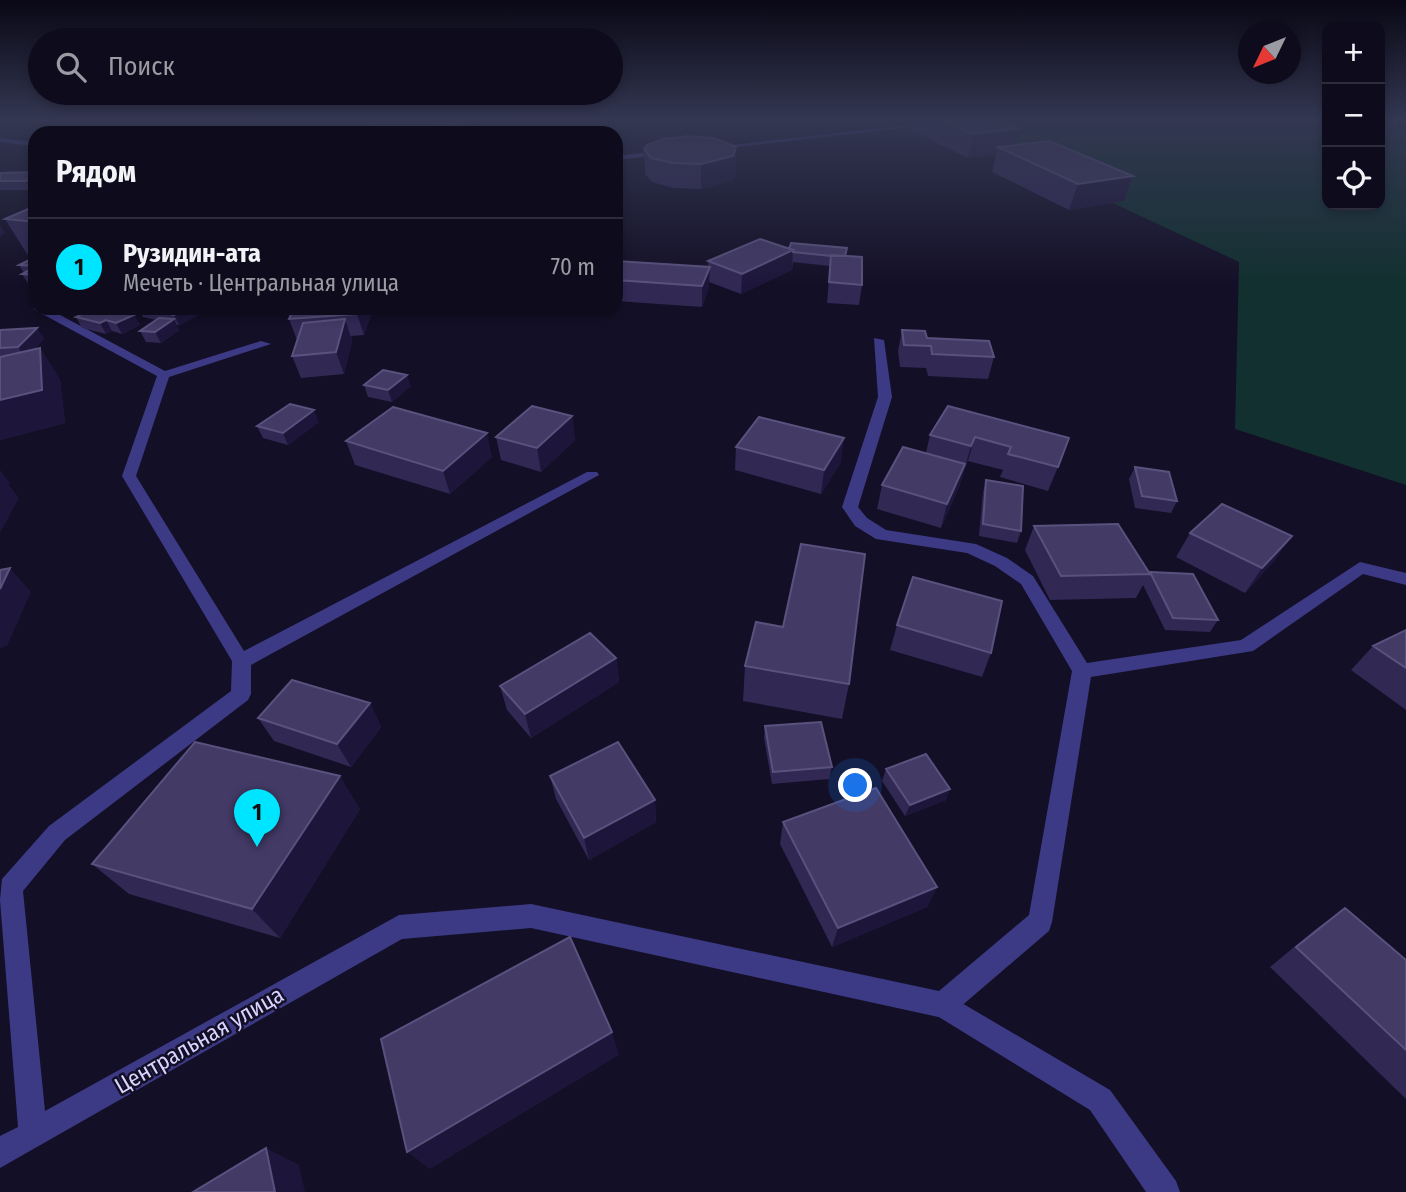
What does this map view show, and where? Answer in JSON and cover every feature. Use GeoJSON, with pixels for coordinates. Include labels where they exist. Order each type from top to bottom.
{"type":"FeatureCollection","features":[{"type":"Feature","properties":{"kind":"street"},"geometry":{"type":"LineString","coordinates":[[51,315],[164,376],[265,344]]}},
{"type":"Feature","properties":{"kind":"street"},"geometry":{"type":"LineString","coordinates":[[878,340],[885,397],[850,507],[862,522],[882,535],[970,548],[1001,562],[1027,580],[1082,671],[1040,922],[943,1005],[1100,1100],[1165,1192]]}},
{"type":"Feature","properties":{"kind":"street"},"geometry":{"type":"LineString","coordinates":[[33,1134],[11,887],[57,833],[241,694],[241,661],[129,476],[164,376]]}},
{"type":"Feature","properties":{"kind":"street"},"geometry":{"type":"LineString","coordinates":[[241,661],[592,475]]}},
{"type":"Feature","properties":{"kind":"street"},"geometry":{"type":"LineString","coordinates":[[1082,671],[1246,646],[1360,568],[1406,579]]}},
{"type":"Feature","properties":{"kind":"street","name":"Центральная улица"},"geometry":{"type":"LineString","coordinates":[[0,1153],[399,927],[531,916],[943,1005]]}},
{"type":"Feature","properties":{"kind":"green space"},"geometry":{"type":"Polygon","coordinates":[[[1052,175],[1322,175],[1322,210],[1385,210],[1385,175],[1406,175],[1406,485],[1235,429],[1239,262],[1052,175]]]}},
{"type":"Feature","properties":{"kind":"building"},"geometry":{"type":"Polygon","coordinates":[[[0,175],[28,175],[26,181],[0,181],[0,175]]]}},
{"type":"Feature","properties":{"kind":"building"},"geometry":{"type":"Polygon","coordinates":[[[1058,175],[1133,176],[1078,184],[1058,175]]]}},
{"type":"Feature","properties":{"kind":"building"},"geometry":{"type":"Polygon","coordinates":[[[28,209],[28,221],[5,219],[28,209]]]}},
{"type":"Feature","properties":{"kind":"building"},"geometry":{"type":"Polygon","coordinates":[[[760,239],[793,250],[742,274],[708,261],[760,239]]]}},
{"type":"Feature","properties":{"kind":"building"},"geometry":{"type":"Polygon","coordinates":[[[791,243],[847,248],[845,256],[831,256],[793,252],[789,249],[791,243]]]}},
{"type":"Feature","properties":{"kind":"building"},"geometry":{"type":"Polygon","coordinates":[[[831,255],[862,257],[862,285],[829,282],[831,255]]]}},
{"type":"Feature","properties":{"kind":"building"},"geometry":{"type":"Polygon","coordinates":[[[623,261],[710,267],[702,286],[623,280],[623,261]]]}},
{"type":"Feature","properties":{"kind":"building"},"geometry":{"type":"Polygon","coordinates":[[[134,315],[116,323],[106,320],[100,323],[76,317],[134,315]]]}},
{"type":"Feature","properties":{"kind":"building"},"geometry":{"type":"Polygon","coordinates":[[[291,315],[343,315],[289,319],[291,315]]]}},
{"type":"Feature","properties":{"kind":"building"},"geometry":{"type":"Polygon","coordinates":[[[159,318],[174,319],[155,332],[140,331],[159,318]]]}},
{"type":"Feature","properties":{"kind":"building"},"geometry":{"type":"Polygon","coordinates":[[[345,319],[336,352],[292,356],[303,323],[345,319]]]}},
{"type":"Feature","properties":{"kind":"building"},"geometry":{"type":"Polygon","coordinates":[[[37,328],[18,347],[0,348],[0,330],[37,328]]]}},
{"type":"Feature","properties":{"kind":"building"},"geometry":{"type":"Polygon","coordinates":[[[902,330],[925,331],[927,338],[989,341],[994,357],[932,354],[931,346],[904,345],[902,330]]]}},
{"type":"Feature","properties":{"kind":"building"},"geometry":{"type":"Polygon","coordinates":[[[40,348],[42,390],[0,400],[0,357],[40,348]]]}},
{"type":"Feature","properties":{"kind":"building"},"geometry":{"type":"Polygon","coordinates":[[[383,370],[407,375],[388,390],[364,385],[383,370]]]}},
{"type":"Feature","properties":{"kind":"building"},"geometry":{"type":"Polygon","coordinates":[[[290,404],[314,410],[283,433],[257,426],[290,404]]]}},
{"type":"Feature","properties":{"kind":"building"},"geometry":{"type":"Polygon","coordinates":[[[532,406],[572,416],[537,448],[496,437],[532,406]]]}},
{"type":"Feature","properties":{"kind":"building"},"geometry":{"type":"Polygon","coordinates":[[[948,406],[1069,438],[1058,467],[1008,454],[1011,447],[975,437],[971,446],[930,435],[948,406]]]}},
{"type":"Feature","properties":{"kind":"building"},"geometry":{"type":"Polygon","coordinates":[[[393,407],[487,433],[443,471],[346,441],[393,407]]]}},
{"type":"Feature","properties":{"kind":"building"},"geometry":{"type":"Polygon","coordinates":[[[759,417],[844,438],[824,470],[736,447],[759,417]]]}},
{"type":"Feature","properties":{"kind":"building"},"geometry":{"type":"Polygon","coordinates":[[[903,447],[965,464],[947,504],[882,485],[903,447]]]}},
{"type":"Feature","properties":{"kind":"building"},"geometry":{"type":"Polygon","coordinates":[[[1135,467],[1169,472],[1177,501],[1142,496],[1135,467]]]}},
{"type":"Feature","properties":{"kind":"building"},"geometry":{"type":"Polygon","coordinates":[[[986,480],[1023,486],[1021,531],[983,524],[986,480]]]}},
{"type":"Feature","properties":{"kind":"building"},"geometry":{"type":"Polygon","coordinates":[[[1222,504],[1292,536],[1262,568],[1190,533],[1222,504]]]}},
{"type":"Feature","properties":{"kind":"building"},"geometry":{"type":"Polygon","coordinates":[[[1118,524],[1150,574],[1061,576],[1034,526],[1118,524]]]}},
{"type":"Feature","properties":{"kind":"building"},"geometry":{"type":"Polygon","coordinates":[[[801,544],[865,554],[849,684],[745,666],[756,622],[783,627],[801,544]]]}},
{"type":"Feature","properties":{"kind":"building"},"geometry":{"type":"Polygon","coordinates":[[[10,568],[0,589],[0,570],[10,568]]]}},
{"type":"Feature","properties":{"kind":"building"},"geometry":{"type":"Polygon","coordinates":[[[1150,572],[1193,574],[1218,620],[1173,618],[1150,572]]]}},
{"type":"Feature","properties":{"kind":"building"},"geometry":{"type":"Polygon","coordinates":[[[913,577],[1002,601],[991,653],[897,625],[913,577]]]}},
{"type":"Feature","properties":{"kind":"building"},"geometry":{"type":"Polygon","coordinates":[[[1406,630],[1406,668],[1373,646],[1406,630]]]}},
{"type":"Feature","properties":{"kind":"building"},"geometry":{"type":"Polygon","coordinates":[[[590,633],[616,658],[525,714],[500,686],[590,633]]]}},
{"type":"Feature","properties":{"kind":"building"},"geometry":{"type":"Polygon","coordinates":[[[292,680],[370,703],[337,744],[258,718],[292,680]]]}},
{"type":"Feature","properties":{"kind":"building"},"geometry":{"type":"Polygon","coordinates":[[[821,722],[832,767],[773,772],[765,726],[821,722]]]}},
{"type":"Feature","properties":{"kind":"building"},"geometry":{"type":"Polygon","coordinates":[[[195,742],[340,776],[252,909],[92,864],[195,742]]]}},
{"type":"Feature","properties":{"kind":"building"},"geometry":{"type":"Polygon","coordinates":[[[618,742],[655,800],[584,838],[550,776],[618,742]]]}},
{"type":"Feature","properties":{"kind":"building"},"geometry":{"type":"Polygon","coordinates":[[[926,754],[950,789],[910,805],[886,769],[926,754]]]}},
{"type":"Feature","properties":{"kind":"building"},"geometry":{"type":"Polygon","coordinates":[[[876,788],[937,887],[838,928],[783,822],[876,788]]]}},
{"type":"Feature","properties":{"kind":"building"},"geometry":{"type":"Polygon","coordinates":[[[1345,908],[1406,960],[1406,1050],[1296,947],[1345,908]]]}},
{"type":"Feature","properties":{"kind":"building"},"geometry":{"type":"Polygon","coordinates":[[[570,937],[612,1032],[407,1152],[381,1039],[570,937]]]}},
{"type":"Feature","properties":{"kind":"building"},"geometry":{"type":"Polygon","coordinates":[[[266,1148],[275,1192],[193,1192],[266,1148]]]}},
{"type":"Feature","properties":{"kind":"place","name":"Рузидин-ата"},"geometry":{"type":"Point","coordinates":[257,847]}}]}
